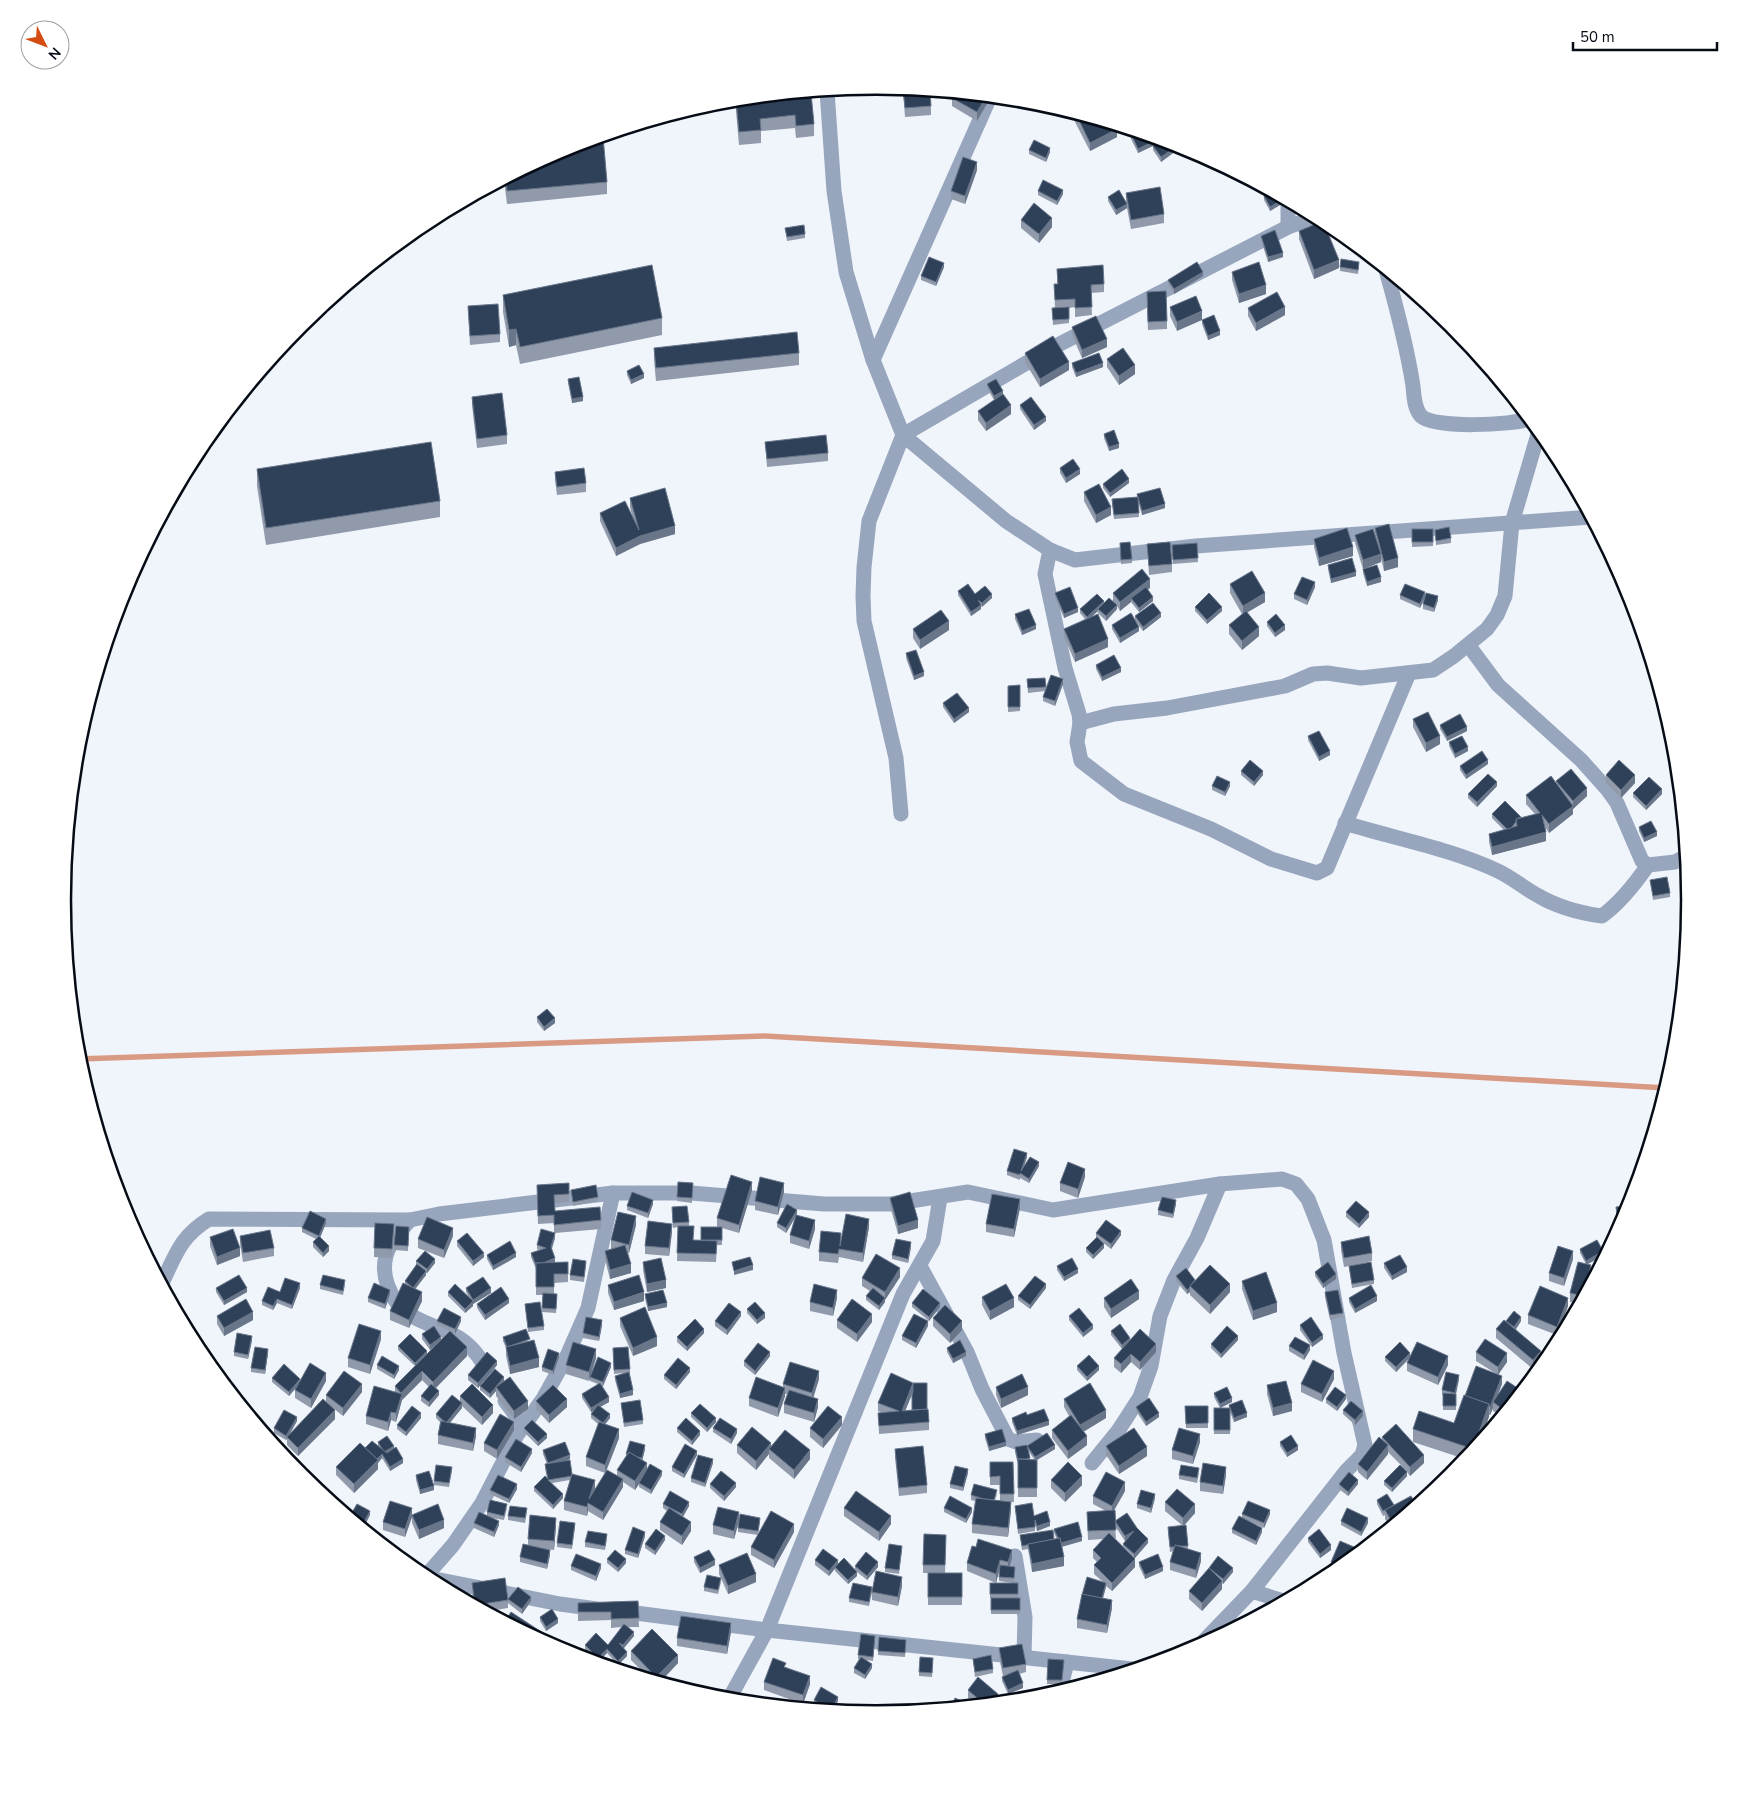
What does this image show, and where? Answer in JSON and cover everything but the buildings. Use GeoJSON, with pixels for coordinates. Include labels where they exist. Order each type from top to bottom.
{"type":"FeatureCollection","features":[{"type":"Feature","properties":{"kind":"street"},"geometry":{"type":"LineString","coordinates":[[827,96],[834,191],[846,272],[873,360],[903,435],[1006,522],[1050,550],[1075,560],[1196,546],[1585,517]]}},
{"type":"Feature","properties":{"kind":"street"},"geometry":{"type":"LineString","coordinates":[[873,360],[987,103]]}},
{"type":"Feature","properties":{"kind":"street"},"geometry":{"type":"LineString","coordinates":[[1288,208],[1288,227]]}},
{"type":"Feature","properties":{"kind":"street"},"geometry":{"type":"LineString","coordinates":[[901,814],[896,758],[864,621],[863,596],[869,521],[903,435],[1052,348],[1288,227],[1307,220]]}},
{"type":"Feature","properties":{"kind":"street"},"geometry":{"type":"LineString","coordinates":[[1389,279],[1406,343],[1416,407],[1421,416],[1436,423],[1517,423],[1523,421]]}},
{"type":"Feature","properties":{"kind":"street"},"geometry":{"type":"LineString","coordinates":[[1080,723],[1114,714],[1167,708],[1285,686],[1313,674],[1327,673],[1362,678],[1433,670],[1469,646],[1487,629],[1497,615],[1505,596],[1512,523],[1537,441]]}},
{"type":"Feature","properties":{"kind":"street"},"geometry":{"type":"LineString","coordinates":[[1050,550],[1045,574],[1065,668],[1080,723],[1077,742],[1081,761],[1116,789],[1150,806],[1211,829],[1271,859],[1317,873],[1327,868],[1409,673]]}},
{"type":"Feature","properties":{"kind":"street"},"geometry":{"type":"LineString","coordinates":[[1469,646],[1498,685],[1581,760],[1607,789],[1617,803],[1642,861],[1648,865],[1675,862],[1680,859]]}},
{"type":"Feature","properties":{"kind":"street"},"geometry":{"type":"LineString","coordinates":[[1345,823],[1367,831],[1429,845],[1499,871],[1538,896],[1561,907],[1602,916],[1632,887],[1648,865]]}},
{"type":"Feature","properties":{"kind":"street"},"geometry":{"type":"LineString","coordinates":[[165,1277],[182,1241],[194,1228],[209,1219],[410,1220],[438,1214],[614,1193],[691,1193],[824,1204],[891,1204],[940,1198],[968,1192],[1053,1210],[1220,1184],[1282,1179],[1296,1184],[1308,1199],[1324,1240],[1344,1352],[1365,1445],[1362,1455],[1347,1470],[1252,1590],[1213,1631]]}},
{"type":"Feature","properties":{"kind":"street"},"geometry":{"type":"LineString","coordinates":[[1092,1463],[1118,1430],[1140,1397],[1151,1366],[1160,1316],[1174,1280],[1197,1238],[1220,1184]]}},
{"type":"Feature","properties":{"kind":"street"},"geometry":{"type":"LineString","coordinates":[[430,1571],[453,1545],[482,1503],[497,1471],[548,1390],[588,1308],[614,1193]]}},
{"type":"Feature","properties":{"kind":"street"},"geometry":{"type":"LineString","coordinates":[[733,1692],[767,1630],[903,1294],[933,1241],[940,1198]]}},
{"type":"Feature","properties":{"kind":"street"},"geometry":{"type":"LineString","coordinates":[[410,1220],[390,1245],[384,1274],[388,1290],[413,1317],[466,1342],[482,1360],[497,1390],[524,1426]]}},
{"type":"Feature","properties":{"kind":"street"},"geometry":{"type":"LineString","coordinates":[[920,1266],[967,1352],[982,1389],[1008,1438],[1016,1442],[1037,1440]]}},
{"type":"Feature","properties":{"kind":"street"},"geometry":{"type":"LineString","coordinates":[[1015,1556],[1025,1617],[1024,1657]]}},
{"type":"Feature","properties":{"kind":"street"},"geometry":{"type":"LineString","coordinates":[[448,1582],[560,1604],[767,1630],[1119,1668]]}},
{"type":"Feature","properties":{"kind":"street"},"geometry":{"type":"LineString","coordinates":[[1252,1590],[1276,1599]]}},
{"type":"Feature","properties":{"kind":"street"},"geometry":{"type":"LineString","coordinates":[[1062,1683],[1067,1662]]}},
{"type":"Feature","properties":{"kind":"waterway"},"geometry":{"type":"LineString","coordinates":[[87,1059],[765,1036],[1659,1088]]}}]}
